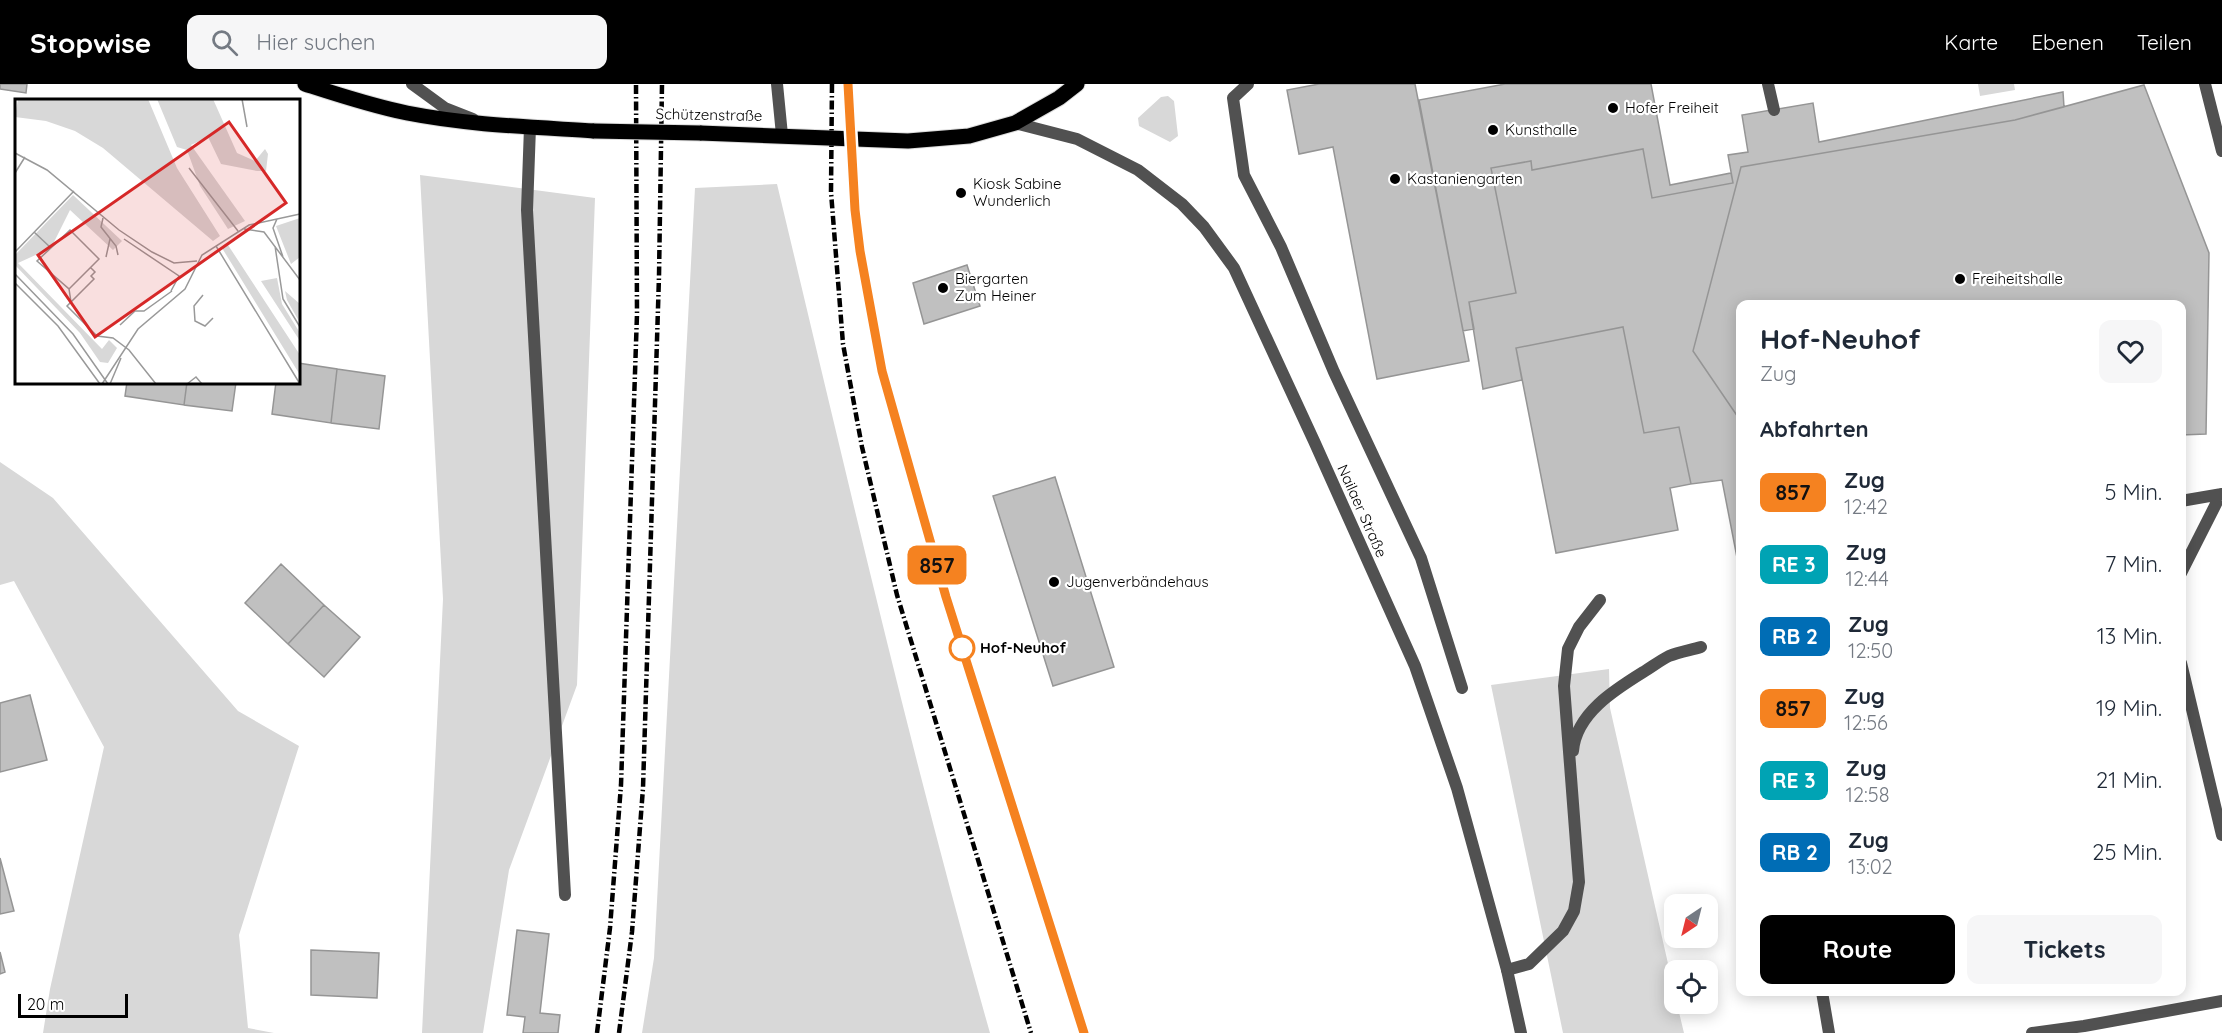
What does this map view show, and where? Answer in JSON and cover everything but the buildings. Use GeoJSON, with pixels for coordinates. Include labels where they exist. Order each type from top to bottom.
{"type":"FeatureCollection","features":[{"type":"Feature","properties":{"kind":"main road"},"geometry":{"type":"LineString","coordinates":[[305,84],[397,111],[483,124]]}},
{"type":"Feature","properties":{"kind":"main road","name":"Schützenstraße"},"geometry":{"type":"LineString","coordinates":[[483,124],[594,131],[782,135],[908,141],[969,136],[1015,123],[1059,98],[1077,84]]}},
{"type":"Feature","properties":{"kind":"street","name":"Schützenstraße"},"geometry":{"type":"LineString","coordinates":[[412,84],[445,108],[483,124]]}},
{"type":"Feature","properties":{"kind":"street"},"geometry":{"type":"LineString","coordinates":[[777,84],[782,135]]}},
{"type":"Feature","properties":{"kind":"street"},"geometry":{"type":"LineString","coordinates":[[1248,84],[1233,98],[1244,175],[1281,247],[1334,372],[1421,558],[1462,688]]}},
{"type":"Feature","properties":{"kind":"street"},"geometry":{"type":"LineString","coordinates":[[1768,84],[1774,110]]}},
{"type":"Feature","properties":{"kind":"street"},"geometry":{"type":"LineString","coordinates":[[2205,84],[2222,151]]}},
{"type":"Feature","properties":{"kind":"street","name":"Nailaer Straße"},"geometry":{"type":"LineString","coordinates":[[1015,123],[1077,139],[1138,170],[1182,204],[1204,227],[1234,268],[1415,666],[1457,788],[1507,970],[1521,1033]]}},
{"type":"Feature","properties":{"kind":"street"},"geometry":{"type":"LineString","coordinates":[[530,127],[526,210],[565,895]]}},
{"type":"Feature","properties":{"kind":"street"},"geometry":{"type":"LineString","coordinates":[[2186,500],[2222,494]]}},
{"type":"Feature","properties":{"kind":"street"},"geometry":{"type":"LineString","coordinates":[[2186,563],[2222,494]]}},
{"type":"Feature","properties":{"kind":"street"},"geometry":{"type":"LineString","coordinates":[[1507,970],[1529,964],[1563,931],[1574,911],[1579,882],[1564,686],[1568,649],[1579,627],[1600,600]]}},
{"type":"Feature","properties":{"kind":"street"},"geometry":{"type":"LineString","coordinates":[[1572,770],[1574,743],[1581,725],[1594,708],[1631,680],[1669,657],[1701,647]]}},
{"type":"Feature","properties":{"kind":"street"},"geometry":{"type":"LineString","coordinates":[[2186,684],[2222,835]]}},
{"type":"Feature","properties":{"kind":"street"},"geometry":{"type":"LineString","coordinates":[[1823,996],[1829,1033]]}},
{"type":"Feature","properties":{"kind":"street"},"geometry":{"type":"LineString","coordinates":[[2032,1033],[2085,1029],[2222,1001]]}},
{"type":"Feature","properties":{"kind":"shaded area"},"geometry":{"type":"Polygon","coordinates":[[[1978,84],[2014,84],[2015,90],[1980,96],[1978,84]]]}},
{"type":"Feature","properties":{"kind":"shaded area"},"geometry":{"type":"Polygon","coordinates":[[[1168,96],[1174,101],[1178,136],[1170,142],[1139,126],[1138,118],[1161,97],[1168,96]]]}},
{"type":"Feature","properties":{"kind":"shaded area"},"geometry":{"type":"Polygon","coordinates":[[[420,175],[595,198],[577,685],[509,870],[483,1033],[422,1033],[443,599],[420,175]]]}},
{"type":"Feature","properties":{"kind":"shaded area"},"geometry":{"type":"Polygon","coordinates":[[[777,184],[905,716],[990,1033],[642,1033],[654,958],[695,188],[777,184]]]}},
{"type":"Feature","properties":{"kind":"shaded area"},"geometry":{"type":"Polygon","coordinates":[[[0,462],[53,498],[238,711],[299,746],[239,935],[248,1028],[274,1033],[43,1033],[50,989],[104,747],[14,581],[0,585],[0,462]]]}},
{"type":"Feature","properties":{"kind":"shaded area"},"geometry":{"type":"Polygon","coordinates":[[[1609,669],[1610,708],[1667,960],[1664,960],[1664,1014],[1679,1014],[1684,1033],[1563,1033],[1491,685],[1609,669]]]}},
{"type":"Feature","properties":{"kind":"railway"},"geometry":{"type":"LineString","coordinates":[[597,1033],[610,928],[621,785],[637,314],[636,84]]}},
{"type":"Feature","properties":{"kind":"railway"},"geometry":{"type":"LineString","coordinates":[[619,1033],[632,932],[643,788],[659,276],[662,84]]}},
{"type":"Feature","properties":{"kind":"railway"},"geometry":{"type":"LineString","coordinates":[[832,84],[831,192],[843,344],[862,447],[897,595],[1031,1033]]}},
{"type":"Feature","properties":{"kind":"railway"},"geometry":{"type":"LineString","coordinates":[[848,84],[852,189],[860,251],[882,371],[946,597],[1084,1033]]}},
{"type":"Feature","properties":{"kind":"train","name":"857"},"geometry":{"type":"LineString","coordinates":[[848,84],[852,189],[860,251],[882,371],[946,597],[1084,1033]]}},
{"type":"Feature","properties":{"kind":"place","name":"Hofer Freiheit"},"geometry":{"type":"Point","coordinates":[1613,108]}},
{"type":"Feature","properties":{"kind":"place","name":"Kunsthalle"},"geometry":{"type":"Point","coordinates":[1493,130]}},
{"type":"Feature","properties":{"kind":"place","name":"Kastaniengarten"},"geometry":{"type":"Point","coordinates":[1395,179]}},
{"type":"Feature","properties":{"kind":"place","name":"Kiosk Sabine Wunderlich"},"geometry":{"type":"Point","coordinates":[961,193]}},
{"type":"Feature","properties":{"kind":"place","name":"Freiheitshalle"},"geometry":{"type":"Point","coordinates":[1960,279]}},
{"type":"Feature","properties":{"kind":"place","name":"Biergarten Zum Heiner"},"geometry":{"type":"Point","coordinates":[943,288]}},
{"type":"Feature","properties":{"kind":"place","name":"Jugenverbändehaus"},"geometry":{"type":"Point","coordinates":[1054,582]}},
{"type":"Feature","properties":{"kind":"place","name":"Hof-Neuhof"},"geometry":{"type":"Point","coordinates":[962,648]}}]}
